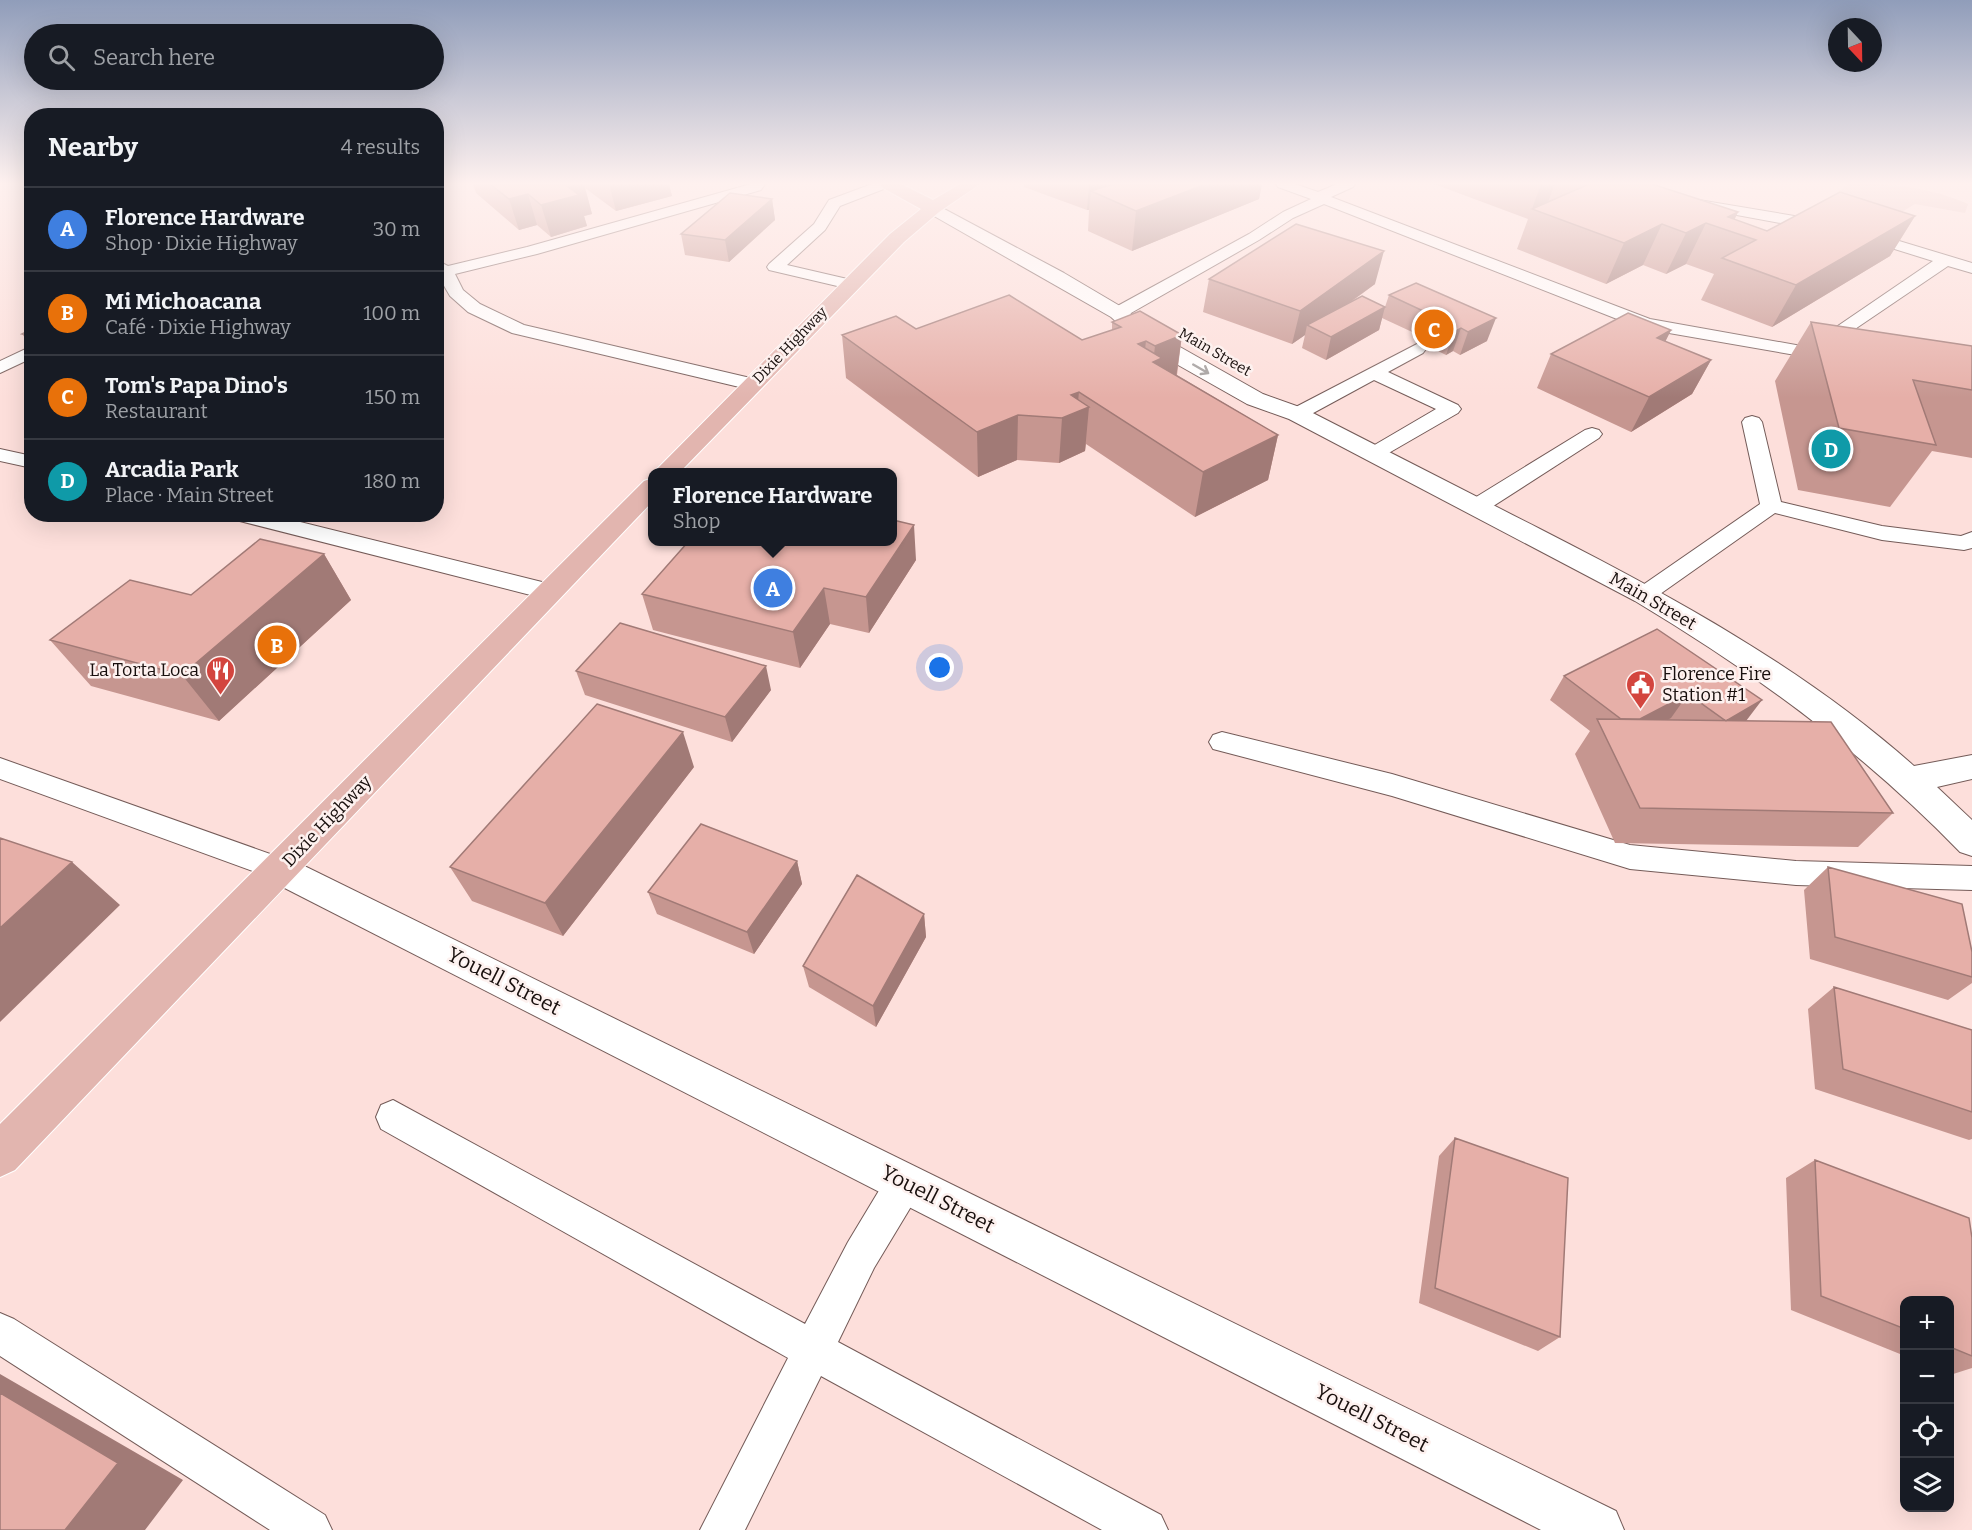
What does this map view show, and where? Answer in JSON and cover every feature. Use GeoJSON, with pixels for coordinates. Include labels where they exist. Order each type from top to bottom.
{"type":"FeatureCollection","features":[{"type":"Feature","properties":{"kind":"main road","name":"Dixie Highway"},"geometry":{"type":"LineString","coordinates":[[670,468],[879,255]]}},
{"type":"Feature","properties":{"kind":"main road","name":"Dixie Highway"},"geometry":{"type":"LineString","coordinates":[[0,1155],[648,491]]}},
{"type":"Feature","properties":{"kind":"street","name":"Main Street"},"geometry":{"type":"LineString","coordinates":[[1017,255],[1118,313],[1149,339],[1255,399],[1297,414],[1645,594],[1686,618],[1808,700],[1867,744],[1972,842]]}},
{"type":"Feature","properties":{"kind":"street"},"geometry":{"type":"LineString","coordinates":[[1908,780],[1972,767]]}},
{"type":"Feature","properties":{"kind":"street","name":"Youell Street"},"geometry":{"type":"LineString","coordinates":[[280,869],[905,1182],[1580,1526]]}},
{"type":"Feature","properties":{"kind":"lane"},"geometry":{"type":"LineString","coordinates":[[444,267],[508,255]]}},
{"type":"Feature","properties":{"kind":"lane"},"geometry":{"type":"LineString","coordinates":[[788,255],[775,267],[850,284]]}},
{"type":"Feature","properties":{"kind":"lane"},"geometry":{"type":"LineString","coordinates":[[1118,313],[1221,255]]}},
{"type":"Feature","properties":{"kind":"lane"},"geometry":{"type":"LineString","coordinates":[[1469,255],[1646,324],[1848,359]]}},
{"type":"Feature","properties":{"kind":"lane"},"geometry":{"type":"LineString","coordinates":[[1931,255],[1972,268]]}},
{"type":"Feature","properties":{"kind":"lane"},"geometry":{"type":"LineString","coordinates":[[1809,352],[1946,260]]}},
{"type":"Feature","properties":{"kind":"lane"},"geometry":{"type":"LineString","coordinates":[[444,273],[456,291],[474,308],[518,329],[752,384]]}},
{"type":"Feature","properties":{"kind":"lane"},"geometry":{"type":"LineString","coordinates":[[1297,414],[1417,349]]}},
{"type":"Feature","properties":{"kind":"lane"},"geometry":{"type":"LineString","coordinates":[[0,368],[24,355]]}},
{"type":"Feature","properties":{"kind":"lane"},"geometry":{"type":"LineString","coordinates":[[1373,454],[1451,409],[1374,373]]}},
{"type":"Feature","properties":{"kind":"lane"},"geometry":{"type":"LineString","coordinates":[[1752,422],[1771,506]]}},
{"type":"Feature","properties":{"kind":"lane"},"geometry":{"type":"LineString","coordinates":[[1476,507],[1592,434]]}},
{"type":"Feature","properties":{"kind":"lane"},"geometry":{"type":"LineString","coordinates":[[0,455],[24,460]]}},
{"type":"Feature","properties":{"kind":"lane"},"geometry":{"type":"LineString","coordinates":[[1645,594],[1771,506],[1882,533],[1964,543],[1972,539]]}},
{"type":"Feature","properties":{"kind":"lane"},"geometry":{"type":"LineString","coordinates":[[272,522],[550,592]]}},
{"type":"Feature","properties":{"kind":"lane"},"geometry":{"type":"LineString","coordinates":[[1222,742],[1392,785],[1630,857],[1796,873],[1972,878]]}},
{"type":"Feature","properties":{"kind":"lane"},"geometry":{"type":"LineString","coordinates":[[0,768],[280,869]]}},
{"type":"Feature","properties":{"kind":"lane"},"geometry":{"type":"LineString","coordinates":[[393,1118],[813,1350],[1146,1530]]}},
{"type":"Feature","properties":{"kind":"lane"},"geometry":{"type":"LineString","coordinates":[[722,1530],[861,1255],[905,1182]]}},
{"type":"Feature","properties":{"kind":"lane"},"geometry":{"type":"LineString","coordinates":[[0,1333],[310,1530]]}},
{"type":"Feature","properties":{"kind":"building"},"geometry":{"type":"Polygon","coordinates":[[[1246,255],[1378,255],[1300,311],[1209,279],[1246,255]]]}},
{"type":"Feature","properties":{"kind":"building"},"geometry":{"type":"Polygon","coordinates":[[[1727,255],[1847,255],[1796,285],[1722,258],[1727,255]]]}},
{"type":"Feature","properties":{"kind":"building"},"geometry":{"type":"Polygon","coordinates":[[[1416,283],[1496,318],[1468,332],[1461,328],[1454,332],[1444,327],[1451,324],[1389,295],[1416,283]]]}},
{"type":"Feature","properties":{"kind":"building"},"geometry":{"type":"Polygon","coordinates":[[[1009,295],[1082,340],[1121,327],[1112,322],[1140,311],[1182,335],[1155,346],[1146,341],[1138,344],[1162,358],[1153,362],[1278,435],[1203,472],[1079,392],[1071,395],[1089,407],[1062,418],[1018,415],[977,432],[842,335],[896,316],[916,329],[1009,295]]]}},
{"type":"Feature","properties":{"kind":"building"},"geometry":{"type":"Polygon","coordinates":[[[1362,296],[1385,307],[1331,337],[1307,325],[1362,296]]]}},
{"type":"Feature","properties":{"kind":"building"},"geometry":{"type":"Polygon","coordinates":[[[1628,313],[1671,330],[1657,338],[1711,360],[1649,397],[1551,354],[1628,313]]]}},
{"type":"Feature","properties":{"kind":"building"},"geometry":{"type":"Polygon","coordinates":[[[1811,322],[1972,346],[1972,390],[1913,380],[1936,445],[1839,428],[1811,322]]]}},
{"type":"Feature","properties":{"kind":"building"},"geometry":{"type":"Polygon","coordinates":[[[897,521],[914,525],[866,597],[824,588],[793,632],[642,594],[684,546],[897,546],[897,521]]]}},
{"type":"Feature","properties":{"kind":"building"},"geometry":{"type":"Polygon","coordinates":[[[260,539],[324,554],[182,675],[50,640],[130,580],[191,595],[260,539]]]}},
{"type":"Feature","properties":{"kind":"building"},"geometry":{"type":"Polygon","coordinates":[[[620,623],[766,666],[725,717],[576,671],[620,623]]]}},
{"type":"Feature","properties":{"kind":"building"},"geometry":{"type":"Polygon","coordinates":[[[1657,629],[1762,700],[1726,721],[1688,694],[1640,719],[1621,719],[1564,676],[1657,629]]]}},
{"type":"Feature","properties":{"kind":"building"},"geometry":{"type":"Polygon","coordinates":[[[597,704],[683,732],[545,903],[450,867],[597,704]]]}},
{"type":"Feature","properties":{"kind":"building"},"geometry":{"type":"Polygon","coordinates":[[[1597,719],[1831,722],[1893,813],[1640,808],[1597,719]]]}},
{"type":"Feature","properties":{"kind":"building"},"geometry":{"type":"Polygon","coordinates":[[[701,824],[797,861],[747,932],[648,892],[701,824]]]}},
{"type":"Feature","properties":{"kind":"building"},"geometry":{"type":"Polygon","coordinates":[[[0,838],[72,862],[0,928],[0,838]]]}},
{"type":"Feature","properties":{"kind":"building"},"geometry":{"type":"Polygon","coordinates":[[[1828,867],[1962,904],[1972,952],[1972,977],[1835,937],[1828,867]]]}},
{"type":"Feature","properties":{"kind":"building"},"geometry":{"type":"Polygon","coordinates":[[[857,875],[924,914],[873,1006],[803,966],[857,875]]]}},
{"type":"Feature","properties":{"kind":"building"},"geometry":{"type":"Polygon","coordinates":[[[1834,987],[1972,1030],[1972,1112],[1843,1069],[1834,987]]]}},
{"type":"Feature","properties":{"kind":"building"},"geometry":{"type":"Polygon","coordinates":[[[1455,1138],[1568,1178],[1560,1337],[1435,1288],[1455,1138]]]}},
{"type":"Feature","properties":{"kind":"building"},"geometry":{"type":"Polygon","coordinates":[[[1815,1160],[1969,1218],[1972,1238],[1972,1356],[1954,1349],[1954,1296],[1900,1296],[1900,1327],[1821,1296],[1815,1160]]]}},
{"type":"Feature","properties":{"kind":"building"},"geometry":{"type":"Polygon","coordinates":[[[0,1393],[118,1463],[65,1530],[0,1530],[0,1393]]]}},
{"type":"Feature","properties":{"kind":"place","name":"Tom's Papa Dino's"},"geometry":{"type":"Point","coordinates":[1434,329]}},
{"type":"Feature","properties":{"kind":"place","name":"Arcadia Park"},"geometry":{"type":"Point","coordinates":[1831,449]}},
{"type":"Feature","properties":{"kind":"place","name":"Florence Hardware"},"geometry":{"type":"Point","coordinates":[773,588]}},
{"type":"Feature","properties":{"kind":"place","name":"Mi Michoacana"},"geometry":{"type":"Point","coordinates":[277,645]}},
{"type":"Feature","properties":{"kind":"place","name":"La Torta Loca"},"geometry":{"type":"Point","coordinates":[220,696]}},
{"type":"Feature","properties":{"kind":"place","name":"Florence Fire Station #1"},"geometry":{"type":"Point","coordinates":[1641,710]}}]}
